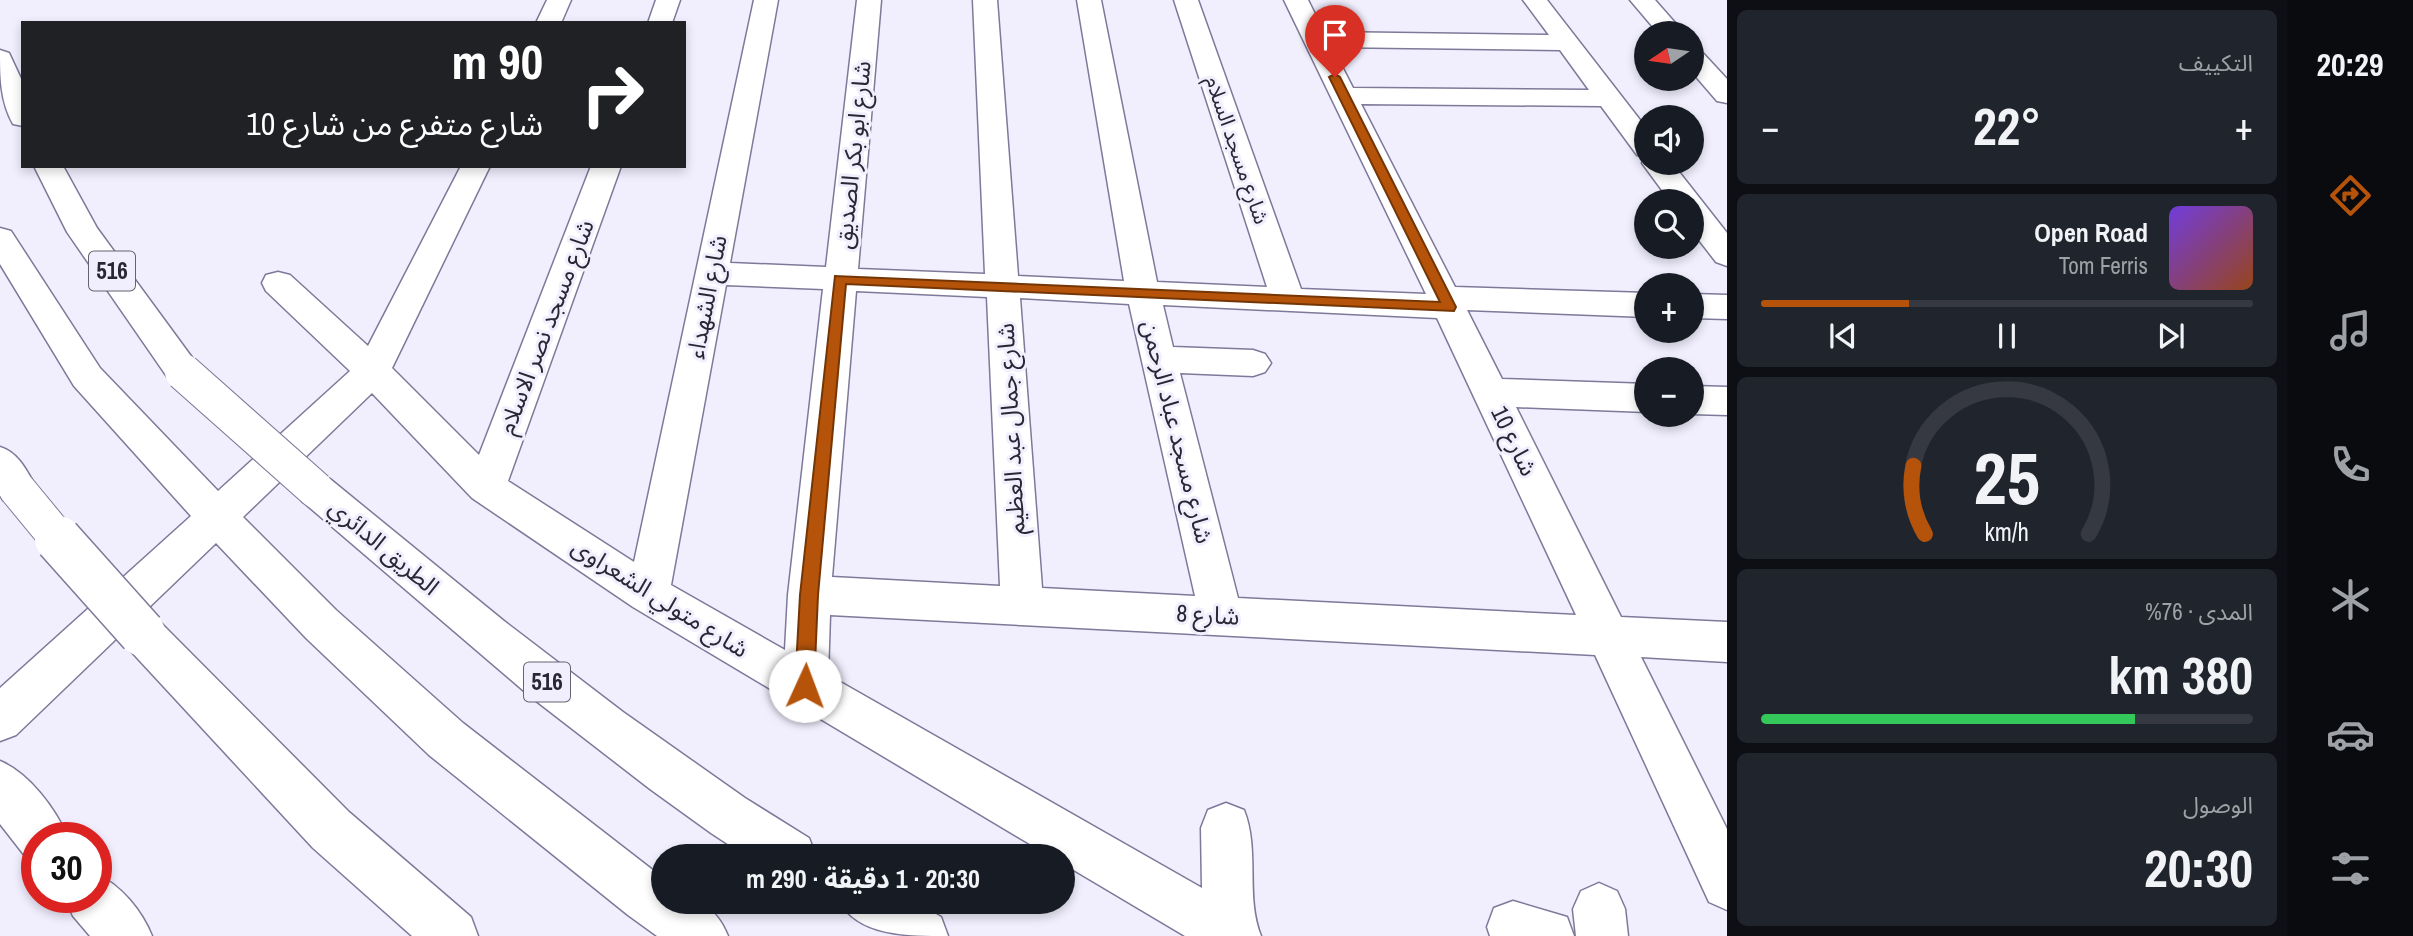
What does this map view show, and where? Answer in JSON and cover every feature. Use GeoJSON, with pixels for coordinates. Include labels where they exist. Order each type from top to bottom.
{"type":"FeatureCollection","features":[{"type":"Feature","properties":{"kind":"main road"},"geometry":{"type":"LineString","coordinates":[[549,21],[559,0]]}},
{"type":"Feature","properties":{"kind":"main road"},"geometry":{"type":"LineString","coordinates":[[661,21],[668,0]]}},
{"type":"Feature","properties":{"kind":"main road","name":"شارع الشهداء"},"geometry":{"type":"LineString","coordinates":[[648,594],[766,0]]}},
{"type":"Feature","properties":{"kind":"main road","name":"شارع ابو بكر الصديق"},"geometry":{"type":"LineString","coordinates":[[805,686],[809,595],[869,0]]}},
{"type":"Feature","properties":{"kind":"main road","name":"شارع جمال عبد العظيم"},"geometry":{"type":"LineString","coordinates":[[985,0],[1021,606]]}},
{"type":"Feature","properties":{"kind":"main road","name":"شارع مسجد عباد الرحمن"},"geometry":{"type":"LineString","coordinates":[[1089,0],[1143,293],[1221,615]]}},
{"type":"Feature","properties":{"kind":"main road","name":"شارع مسجد السلام"},"geometry":{"type":"LineString","coordinates":[[1186,0],[1288,299]]}},
{"type":"Feature","properties":{"kind":"main road","name":"شارع 10"},"geometry":{"type":"LineString","coordinates":[[1296,0],[1491,392],[1726,879]]}},
{"type":"Feature","properties":{"kind":"main road"},"geometry":{"type":"LineString","coordinates":[[1535,0],[1634,132]]}},
{"type":"Feature","properties":{"kind":"main road"},"geometry":{"type":"LineString","coordinates":[[1642,0],[1660,21]]}},
{"type":"Feature","properties":{"kind":"main road"},"geometry":{"type":"LineString","coordinates":[[1316,39],[1568,43]]}},
{"type":"Feature","properties":{"kind":"main road"},"geometry":{"type":"LineString","coordinates":[[0,58],[21,113]]}},
{"type":"Feature","properties":{"kind":"main road"},"geometry":{"type":"LineString","coordinates":[[1704,69],[1727,95]]}},
{"type":"Feature","properties":{"kind":"main road"},"geometry":{"type":"LineString","coordinates":[[1345,96],[1609,98]]}},
{"type":"Feature","properties":{"kind":"main road","name":"الطريق الدائري"},"geometry":{"type":"LineString","coordinates":[[49,168],[83,232],[183,372],[316,490],[521,662],[732,819],[772,844]]}},
{"type":"Feature","properties":{"kind":"main road"},"geometry":{"type":"LineString","coordinates":[[0,719],[373,371],[475,168]]}},
{"type":"Feature","properties":{"kind":"main road","name":"شارع مسجد نصر الاسلام"},"geometry":{"type":"LineString","coordinates":[[486,487],[605,168]]}},
{"type":"Feature","properties":{"kind":"main road"},"geometry":{"type":"LineString","coordinates":[[1666,175],[1677,189]]}},
{"type":"Feature","properties":{"kind":"main road"},"geometry":{"type":"LineString","coordinates":[[1704,225],[1727,255]]}},
{"type":"Feature","properties":{"kind":"main road"},"geometry":{"type":"LineString","coordinates":[[0,238],[35,298],[87,377],[168,467],[321,624],[446,739],[646,897],[702,936]]}},
{"type":"Feature","properties":{"kind":"main road"},"geometry":{"type":"LineString","coordinates":[[712,273],[1288,299],[1634,305]]}},
{"type":"Feature","properties":{"kind":"main road","name":"شارع متولي الشعراوى"},"geometry":{"type":"LineString","coordinates":[[278,283],[373,371],[486,487],[648,594],[1232,934]]}},
{"type":"Feature","properties":{"kind":"main road"},"geometry":{"type":"LineString","coordinates":[[1704,306],[1727,307]]}},
{"type":"Feature","properties":{"kind":"main road"},"geometry":{"type":"LineString","coordinates":[[1159,359],[1253,363]]}},
{"type":"Feature","properties":{"kind":"main road"},"geometry":{"type":"LineString","coordinates":[[1491,392],[1634,398]]}},
{"type":"Feature","properties":{"kind":"main road"},"geometry":{"type":"LineString","coordinates":[[1704,400],[1727,401]]}},
{"type":"Feature","properties":{"kind":"main road"},"geometry":{"type":"LineString","coordinates":[[9,476],[85,570],[331,830],[452,936]]}},
{"type":"Feature","properties":{"kind":"main road","name":"شارع 8"},"geometry":{"type":"LineString","coordinates":[[809,595],[1727,642]]}},
{"type":"Feature","properties":{"kind":"main road"},"geometry":{"type":"LineString","coordinates":[[0,785],[30,822]]}},
{"type":"Feature","properties":{"kind":"main road"},"geometry":{"type":"LineString","coordinates":[[1226,828],[1232,934]]}},
{"type":"Feature","properties":{"kind":"main road"},"geometry":{"type":"LineString","coordinates":[[105,913],[126,936]]}},
{"type":"Feature","properties":{"kind":"main road"},"geometry":{"type":"LineString","coordinates":[[886,914],[922,936]]}},
{"type":"Feature","properties":{"kind":"route"},"geometry":{"type":"LineString","coordinates":[[805,686],[809,595],[840,279],[1449,307],[1335,77]]}}]}
